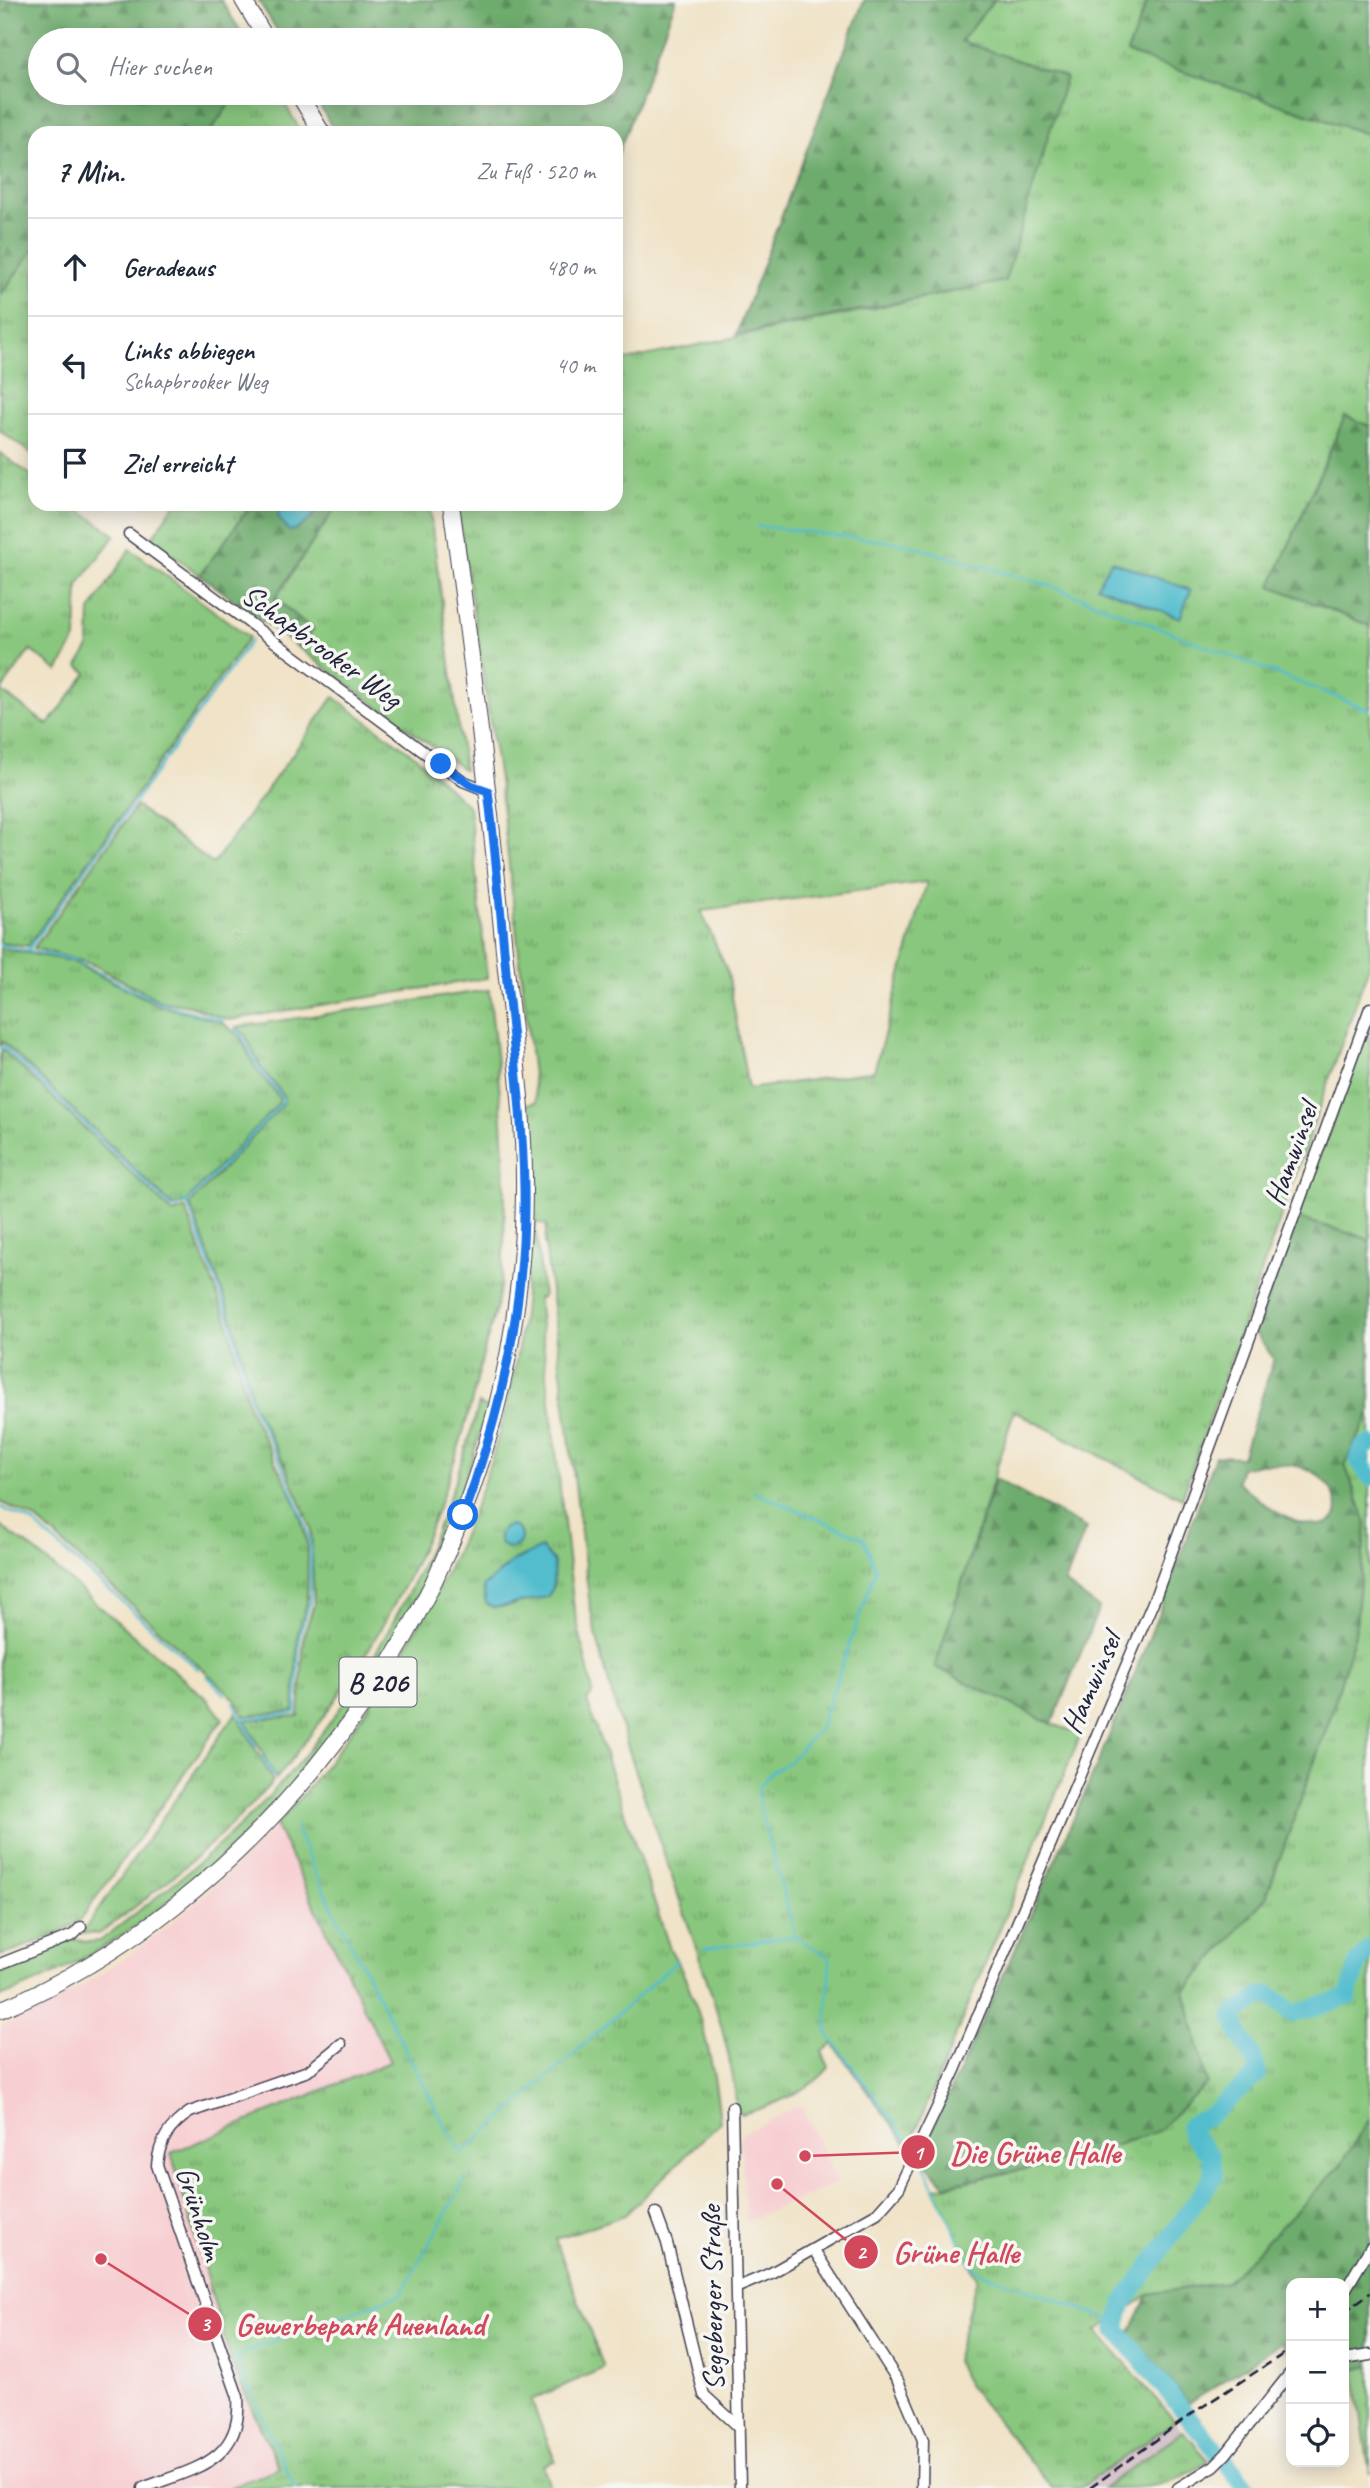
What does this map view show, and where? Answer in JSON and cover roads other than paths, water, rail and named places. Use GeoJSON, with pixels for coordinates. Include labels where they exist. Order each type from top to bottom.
{"type":"FeatureCollection","features":[{"type":"Feature","properties":{"kind":"main road"},"geometry":{"type":"LineString","coordinates":[[243,0],[260,28]]}},
{"type":"Feature","properties":{"kind":"main road"},"geometry":{"type":"LineString","coordinates":[[305,105],[318,126]]}},
{"type":"Feature","properties":{"kind":"main road","name":"B 206"},"geometry":{"type":"LineString","coordinates":[[0,2010],[66,1978],[115,1949],[209,1878],[246,1844],[300,1786],[344,1733],[409,1631],[455,1536],[487,1443],[512,1336],[524,1202],[520,1109],[488,791],[452,511]]}},
{"type":"Feature","properties":{"kind":"street","name":"Schapbrooker Weg"},"geometry":{"type":"LineString","coordinates":[[129,534],[463,781],[488,791]]}},
{"type":"Feature","properties":{"kind":"street","name":"Hamwinsel"},"geometry":{"type":"LineString","coordinates":[[737,2287],[814,2250],[877,2214],[899,2189],[956,2070],[1156,1595],[1370,1007]]}},
{"type":"Feature","properties":{"kind":"street"},"geometry":{"type":"LineString","coordinates":[[0,1964],[73,1935],[81,1927]]}},
{"type":"Feature","properties":{"kind":"street","name":"Grünholm"},"geometry":{"type":"LineString","coordinates":[[143,2488],[213,2458],[232,2439],[239,2416],[237,2397],[157,2165],[161,2143],[177,2120],[190,2112],[308,2071],[341,2043]]}},
{"type":"Feature","properties":{"kind":"street","name":"Segeberger Straße"},"geometry":{"type":"LineString","coordinates":[[732,2107],[740,2488]]}},
{"type":"Feature","properties":{"kind":"street"},"geometry":{"type":"LineString","coordinates":[[656,2213],[667,2244],[704,2395],[738,2427]]}},
{"type":"Feature","properties":{"kind":"street"},"geometry":{"type":"LineString","coordinates":[[1349,2284],[1370,2248]]}},
{"type":"Feature","properties":{"kind":"street"},"geometry":{"type":"LineString","coordinates":[[814,2250],[898,2381],[923,2440],[922,2488]]}},
{"type":"Feature","properties":{"kind":"street"},"geometry":{"type":"LineString","coordinates":[[1349,2358],[1370,2354]]}},
{"type":"Feature","properties":{"kind":"street"},"geometry":{"type":"LineString","coordinates":[[1178,2488],[1214,2466],[1226,2455],[1286,2378]]}},
{"type":"Feature","properties":{"kind":"water"},"geometry":{"type":"Polygon","coordinates":[[[279,511],[315,511],[307,522],[289,531],[278,517],[279,511]]]}},
{"type":"Feature","properties":{"kind":"water"},"geometry":{"type":"Polygon","coordinates":[[[1111,561],[1191,590],[1180,618],[1097,586],[1111,561]]]}},
{"type":"Feature","properties":{"kind":"water"},"geometry":{"type":"Polygon","coordinates":[[[510,1526],[518,1529],[521,1537],[518,1545],[510,1548],[502,1545],[499,1537],[502,1529],[510,1526]]]}},
{"type":"Feature","properties":{"kind":"water"},"geometry":{"type":"Polygon","coordinates":[[[541,1548],[554,1562],[553,1588],[547,1597],[493,1608],[486,1603],[483,1587],[513,1561],[541,1548]]]}},
{"type":"Feature","properties":{"kind":"waterway"},"geometry":{"type":"LineString","coordinates":[[757,526],[902,543],[1054,587],[1370,710]]}},
{"type":"Feature","properties":{"kind":"waterway"},"geometry":{"type":"LineString","coordinates":[[28,950],[251,640]]}},
{"type":"Feature","properties":{"kind":"waterway"},"geometry":{"type":"LineString","coordinates":[[0,945],[72,959],[160,1003],[222,1020]]}},
{"type":"Feature","properties":{"kind":"waterway"},"geometry":{"type":"LineString","coordinates":[[235,1029],[243,1037],[258,1067],[283,1098],[282,1103],[187,1203],[231,1322],[252,1406],[282,1466],[307,1528],[311,1549],[310,1603],[300,1634],[296,1713],[242,1719]]}},
{"type":"Feature","properties":{"kind":"waterway"},"geometry":{"type":"LineString","coordinates":[[0,1050],[3,1046],[173,1209],[187,1203]]}},
{"type":"Feature","properties":{"kind":"waterway"},"geometry":{"type":"LineString","coordinates":[[1370,1444],[1363,1447],[1358,1459],[1370,1477]]}},
{"type":"Feature","properties":{"kind":"waterway"},"geometry":{"type":"LineString","coordinates":[[754,1492],[863,1538],[876,1569],[820,1728],[789,1762],[771,1772],[758,1789],[759,1805],[795,1936]]}},
{"type":"Feature","properties":{"kind":"waterway"},"geometry":{"type":"LineString","coordinates":[[0,1507],[31,1521],[198,1669]]}},
{"type":"Feature","properties":{"kind":"waterway"},"geometry":{"type":"LineString","coordinates":[[207,1676],[225,1694]]}},
{"type":"Feature","properties":{"kind":"waterway"},"geometry":{"type":"LineString","coordinates":[[234,1703],[256,1745]]}},
{"type":"Feature","properties":{"kind":"waterway"},"geometry":{"type":"LineString","coordinates":[[262,1756],[273,1776]]}},
{"type":"Feature","properties":{"kind":"waterway"},"geometry":{"type":"LineString","coordinates":[[295,1825],[317,1877],[446,2128],[463,2153],[677,1961]]}},
{"type":"Feature","properties":{"kind":"waterway"},"geometry":{"type":"LineString","coordinates":[[705,1949],[795,1936],[830,1958],[826,2032],[907,2139]]}},
{"type":"Feature","properties":{"kind":"waterway"},"geometry":{"type":"LineString","coordinates":[[1247,2488],[1116,2329],[1124,2302],[1214,2176],[1211,2156],[1191,2133],[1189,2126],[1209,2116],[1258,2074],[1253,2058],[1237,2029],[1234,2014],[1263,1995],[1271,1995],[1293,2014],[1348,1997],[1359,1961],[1370,1948]]}},
{"type":"Feature","properties":{"kind":"waterway"},"geometry":{"type":"LineString","coordinates":[[924,2165],[968,2261],[981,2273],[1118,2322]]}},
{"type":"Feature","properties":{"kind":"waterway"},"geometry":{"type":"LineString","coordinates":[[295,2488],[235,2359],[245,2352],[401,2294],[466,2178]]}},
{"type":"Feature","properties":{"kind":"railway"},"geometry":{"type":"LineString","coordinates":[[1349,2308],[1370,2293]]}},
{"type":"Feature","properties":{"kind":"railway"},"geometry":{"type":"LineString","coordinates":[[1090,2488],[1199,2409],[1286,2352]]}},
{"type":"Feature","properties":{"kind":"place","name":"Die Grüne Halle"},"geometry":{"type":"Point","coordinates":[805,2156]}},
{"type":"Feature","properties":{"kind":"place","name":"Grüne Halle"},"geometry":{"type":"Point","coordinates":[777,2184]}},
{"type":"Feature","properties":{"kind":"place","name":"Gewerbepark Auenland"},"geometry":{"type":"Point","coordinates":[101,2259]}}]}
